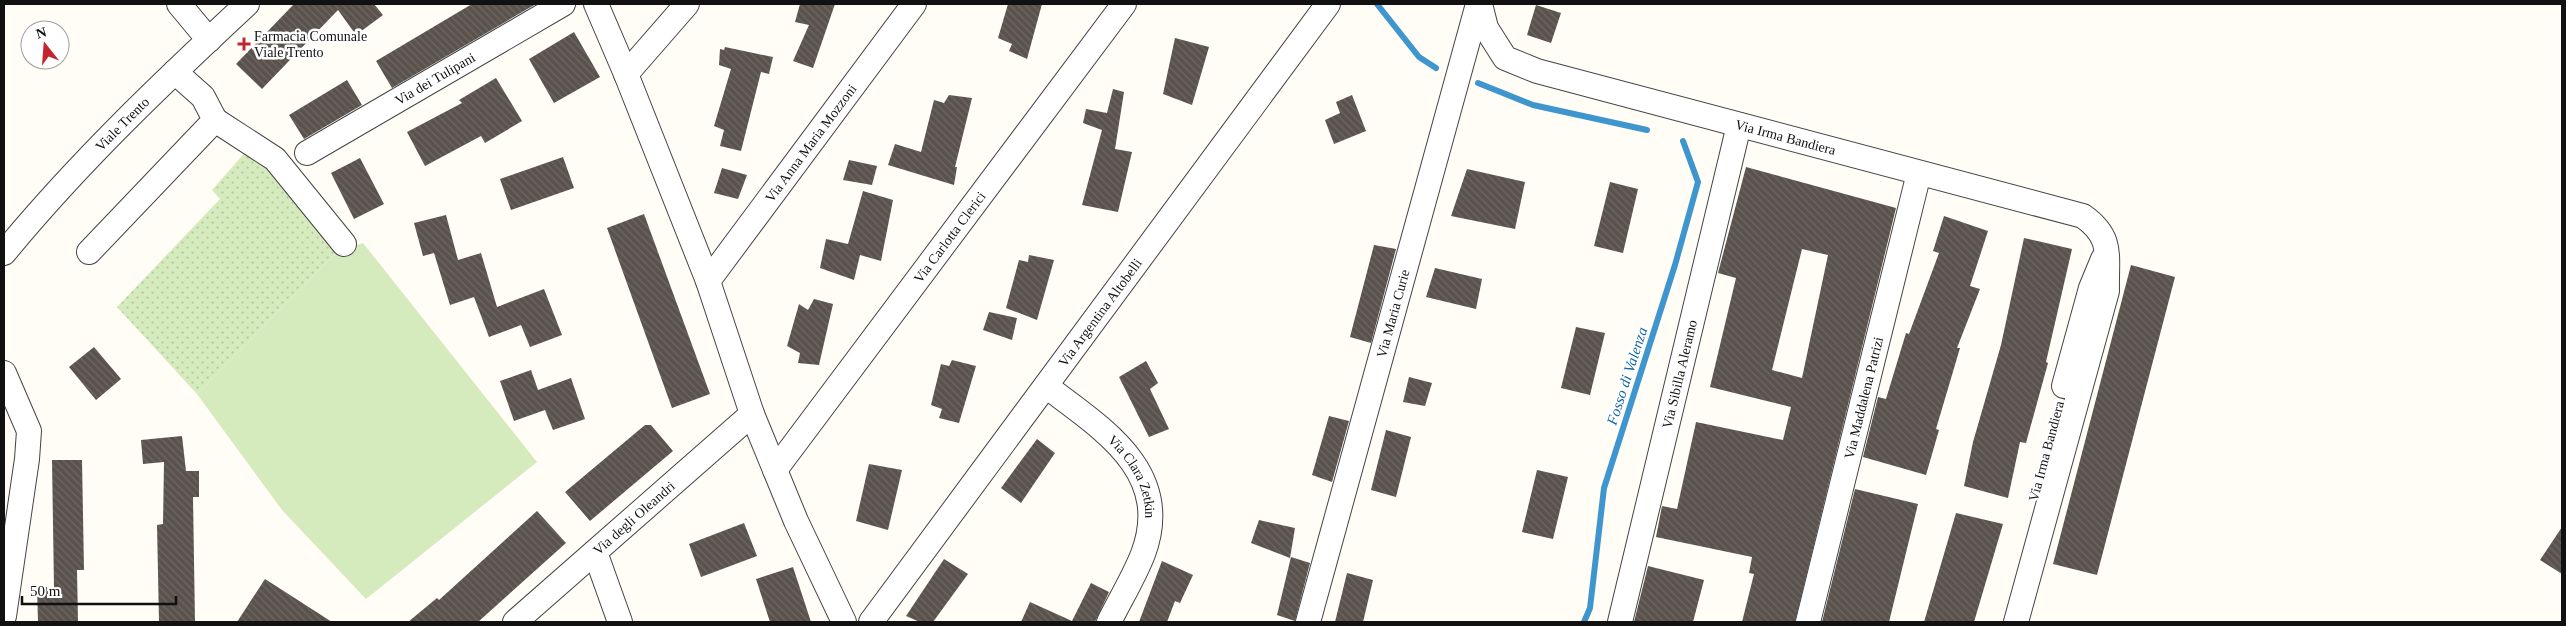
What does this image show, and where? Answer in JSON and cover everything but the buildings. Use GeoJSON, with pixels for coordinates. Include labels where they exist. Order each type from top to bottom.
{"type":"FeatureCollection","features":[{"type":"Feature","properties":{"kind":"street"},"geometry":{"type":"LineString","coordinates":[[179,4],[209,40]]}},
{"type":"Feature","properties":{"kind":"street","name":"Viale Trento"},"geometry":{"type":"LineString","coordinates":[[4,252],[52,195],[175,72],[248,4]]}},
{"type":"Feature","properties":{"kind":"street","name":"Via dei Tulipani"},"geometry":{"type":"LineString","coordinates":[[307,153],[562,4]]}},
{"type":"Feature","properties":{"kind":"street"},"geometry":{"type":"LineString","coordinates":[[596,4],[626,74],[708,281],[752,414],[796,521],[844,622]]}},
{"type":"Feature","properties":{"kind":"street"},"geometry":{"type":"LineString","coordinates":[[626,74],[687,4]]}},
{"type":"Feature","properties":{"kind":"street","name":"Via Anna Maria Mozzoni"},"geometry":{"type":"LineString","coordinates":[[708,281],[914,4]]}},
{"type":"Feature","properties":{"kind":"street","name":"Via Carlotta Clerici"},"geometry":{"type":"LineString","coordinates":[[775,470],[1124,4]]}},
{"type":"Feature","properties":{"kind":"street","name":"Via Argentina Altobelli"},"geometry":{"type":"LineString","coordinates":[[871,622],[1328,4]]}},
{"type":"Feature","properties":{"kind":"street","name":"Via Irma Bandiera"},"geometry":{"type":"LineString","coordinates":[[1479,4],[1486,28],[1505,58],[1537,71],[2083,216],[2096,225],[2105,237],[2107,290],[2016,622]]}},
{"type":"Feature","properties":{"kind":"street","name":"Via Maria Curie"},"geometry":{"type":"LineString","coordinates":[[1308,622],[1479,4]]}},
{"type":"Feature","properties":{"kind":"street"},"geometry":{"type":"LineString","coordinates":[[175,72],[203,97],[215,120],[275,159],[344,244]]}},
{"type":"Feature","properties":{"kind":"street"},"geometry":{"type":"LineString","coordinates":[[89,252],[215,120]]}},
{"type":"Feature","properties":{"kind":"street","name":"Via Sibilla Aleramo"},"geometry":{"type":"LineString","coordinates":[[1620,622],[1739,125]]}},
{"type":"Feature","properties":{"kind":"street","name":"Via Maddalena Patrizi"},"geometry":{"type":"LineString","coordinates":[[1808,622],[1919,173]]}},
{"type":"Feature","properties":{"kind":"street","name":"Via Irma Bandiera"},"geometry":{"type":"LineString","coordinates":[[1999,622],[2091,288],[2106,252]]}},
{"type":"Feature","properties":{"kind":"street"},"geometry":{"type":"LineString","coordinates":[[4,373],[29,431],[27,459],[4,616]]}},
{"type":"Feature","properties":{"kind":"street","name":"Via Clara Zetkin"},"geometry":{"type":"LineString","coordinates":[[1046,386],[1119,444],[1138,470],[1149,498],[1150,518],[1143,553],[1109,622]]}},
{"type":"Feature","properties":{"kind":"street","name":"Via degli Oleandri"},"geometry":{"type":"LineString","coordinates":[[515,622],[752,414]]}},
{"type":"Feature","properties":{"kind":"street"},"geometry":{"type":"LineString","coordinates":[[595,552],[620,622]]}},
{"type":"Feature","properties":{"kind":"green space"},"geometry":{"type":"Polygon","coordinates":[[[249,148],[268,166],[338,251],[197,394],[117,307],[220,199],[212,190],[249,148]]]}},
{"type":"Feature","properties":{"kind":"green space"},"geometry":{"type":"Polygon","coordinates":[[[363,243],[537,462],[366,599],[282,510],[197,394],[338,251],[363,243]]]}},
{"type":"Feature","properties":{"kind":"waterway","name":"Fosso di Valenza"},"geometry":{"type":"LineString","coordinates":[[1377,4],[1419,57],[1436,68]]}},
{"type":"Feature","properties":{"kind":"waterway","name":"Fosso di Valenza"},"geometry":{"type":"LineString","coordinates":[[1478,83],[1533,105],[1647,130]]}},
{"type":"Feature","properties":{"kind":"waterway","name":"Fosso di Valenza"},"geometry":{"type":"LineString","coordinates":[[1584,622],[1590,608],[1604,488],[1675,265],[1698,182],[1683,141]]}},
{"type":"Feature","properties":{"kind":"place","name":"Farmacia Comunale Viale Trento"},"geometry":{"type":"Point","coordinates":[244,44]}}]}
